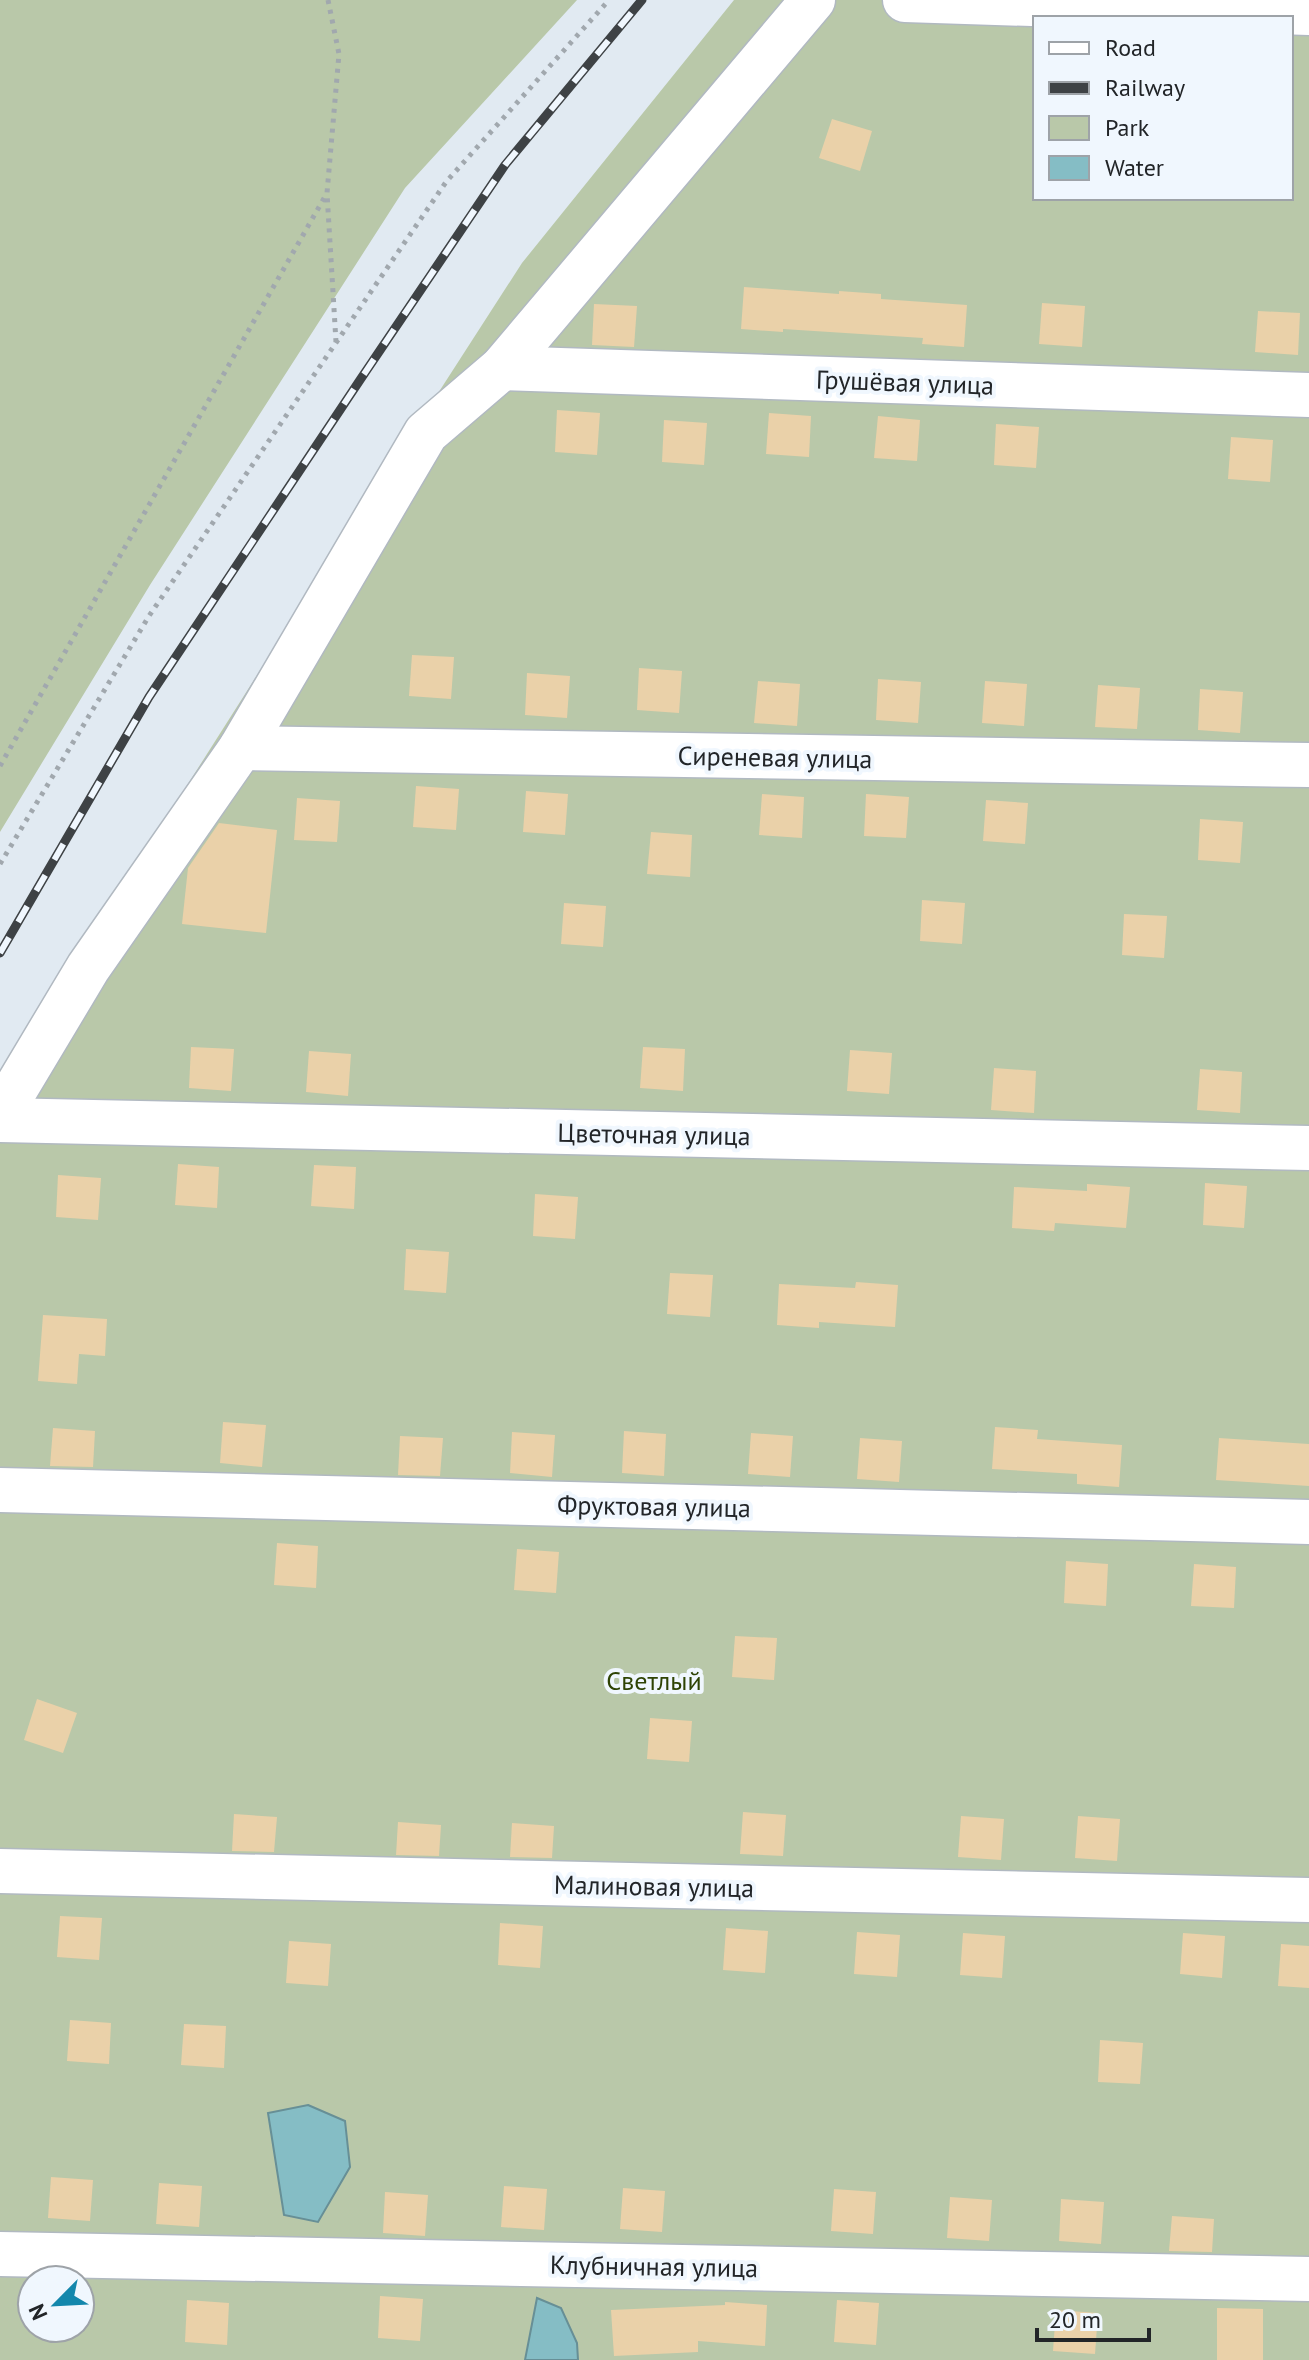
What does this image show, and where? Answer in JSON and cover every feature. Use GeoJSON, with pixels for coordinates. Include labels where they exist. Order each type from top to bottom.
{"type":"FeatureCollection","features":[{"type":"Feature","properties":{"kind":"street"},"geometry":{"type":"LineString","coordinates":[[0,1118],[88,968],[241,748],[426,433],[502,368],[813,0]]}},
{"type":"Feature","properties":{"kind":"street"},"geometry":{"type":"LineString","coordinates":[[905,0],[1309,13]]}},
{"type":"Feature","properties":{"kind":"street","name":"Грушёвая улица"},"geometry":{"type":"LineString","coordinates":[[502,368],[1309,395]]}},
{"type":"Feature","properties":{"kind":"street","name":"Сиреневая улица"},"geometry":{"type":"LineString","coordinates":[[241,748],[1309,765]]}},
{"type":"Feature","properties":{"kind":"street","name":"Цветочная улица"},"geometry":{"type":"LineString","coordinates":[[0,1118],[1309,1148]]}},
{"type":"Feature","properties":{"kind":"street","name":"Фруктовая улица"},"geometry":{"type":"LineString","coordinates":[[0,1490],[1309,1522]]}},
{"type":"Feature","properties":{"kind":"street","name":"Малиновая улица"},"geometry":{"type":"LineString","coordinates":[[0,1871],[1309,1900]]}},
{"type":"Feature","properties":{"kind":"street","name":"Клубничная улица"},"geometry":{"type":"LineString","coordinates":[[0,2254],[1309,2279]]}},
{"type":"Feature","properties":{"kind":"path"},"geometry":{"type":"LineString","coordinates":[[328,0],[339,54],[327,193],[336,343]]}},
{"type":"Feature","properties":{"kind":"path"},"geometry":{"type":"LineString","coordinates":[[0,864],[149,616],[446,182],[609,0]]}},
{"type":"Feature","properties":{"kind":"path"},"geometry":{"type":"LineString","coordinates":[[0,766],[327,193]]}},
{"type":"Feature","properties":{"kind":"green space"},"geometry":{"type":"Polygon","coordinates":[[[0,0],[577,0],[405,188],[150,585],[0,832],[0,0]]]}},
{"type":"Feature","properties":{"kind":"green space","name":"Светлый"},"geometry":{"type":"Polygon","coordinates":[[[734,0],[1309,0],[1309,2360],[0,2360],[0,1080],[522,263],[734,0]]]}},
{"type":"Feature","properties":{"kind":"water"},"geometry":{"type":"Polygon","coordinates":[[[308,2105],[345,2121],[350,2167],[318,2222],[284,2215],[268,2113],[308,2105]]]}},
{"type":"Feature","properties":{"kind":"water"},"geometry":{"type":"Polygon","coordinates":[[[537,2298],[561,2308],[577,2343],[578,2360],[525,2360],[537,2298]]]}},
{"type":"Feature","properties":{"kind":"building"},"geometry":{"type":"Polygon","coordinates":[[[832,119],[872,131],[860,171],[819,158],[832,119]]]}},
{"type":"Feature","properties":{"kind":"building"},"geometry":{"type":"Polygon","coordinates":[[[744,287],[881,294],[881,299],[967,305],[964,347],[922,344],[923,338],[741,329],[744,287]]]}},
{"type":"Feature","properties":{"kind":"building"},"geometry":{"type":"Polygon","coordinates":[[[1042,303],[1085,306],[1082,347],[1039,344],[1042,303]]]}},
{"type":"Feature","properties":{"kind":"building"},"geometry":{"type":"Polygon","coordinates":[[[594,304],[637,306],[634,347],[592,345],[594,304]]]}},
{"type":"Feature","properties":{"kind":"building"},"geometry":{"type":"Polygon","coordinates":[[[1258,311],[1300,313],[1298,355],[1255,352],[1258,311]]]}},
{"type":"Feature","properties":{"kind":"building"},"geometry":{"type":"Polygon","coordinates":[[[557,410],[600,413],[597,455],[555,452],[557,410]]]}},
{"type":"Feature","properties":{"kind":"building"},"geometry":{"type":"Polygon","coordinates":[[[769,413],[811,416],[809,457],[766,454],[769,413]]]}},
{"type":"Feature","properties":{"kind":"building"},"geometry":{"type":"Polygon","coordinates":[[[878,416],[920,420],[917,461],[874,458],[878,416]]]}},
{"type":"Feature","properties":{"kind":"building"},"geometry":{"type":"Polygon","coordinates":[[[664,420],[707,423],[704,465],[662,462],[664,420]]]}},
{"type":"Feature","properties":{"kind":"building"},"geometry":{"type":"Polygon","coordinates":[[[996,424],[1039,427],[1036,468],[994,465],[996,424]]]}},
{"type":"Feature","properties":{"kind":"building"},"geometry":{"type":"Polygon","coordinates":[[[1231,437],[1273,440],[1270,482],[1228,479],[1231,437]]]}},
{"type":"Feature","properties":{"kind":"building"},"geometry":{"type":"Polygon","coordinates":[[[412,655],[454,657],[451,699],[409,696],[412,655]]]}},
{"type":"Feature","properties":{"kind":"building"},"geometry":{"type":"Polygon","coordinates":[[[639,668],[682,671],[679,713],[637,710],[639,668]]]}},
{"type":"Feature","properties":{"kind":"building"},"geometry":{"type":"Polygon","coordinates":[[[527,673],[570,676],[567,718],[525,715],[527,673]]]}},
{"type":"Feature","properties":{"kind":"building"},"geometry":{"type":"Polygon","coordinates":[[[878,679],[921,682],[918,723],[876,720],[878,679]]]}},
{"type":"Feature","properties":{"kind":"building"},"geometry":{"type":"Polygon","coordinates":[[[758,681],[800,684],[797,726],[754,723],[758,681]]]}},
{"type":"Feature","properties":{"kind":"building"},"geometry":{"type":"Polygon","coordinates":[[[985,681],[1027,684],[1024,726],[982,723],[985,681]]]}},
{"type":"Feature","properties":{"kind":"building"},"geometry":{"type":"Polygon","coordinates":[[[1098,685],[1140,688],[1137,729],[1095,727],[1098,685]]]}},
{"type":"Feature","properties":{"kind":"building"},"geometry":{"type":"Polygon","coordinates":[[[1200,689],[1243,692],[1240,733],[1198,730],[1200,689]]]}},
{"type":"Feature","properties":{"kind":"building"},"geometry":{"type":"Polygon","coordinates":[[[416,786],[459,789],[456,830],[413,827],[416,786]]]}},
{"type":"Feature","properties":{"kind":"building"},"geometry":{"type":"Polygon","coordinates":[[[526,791],[568,794],[565,835],[523,832],[526,791]]]}},
{"type":"Feature","properties":{"kind":"building"},"geometry":{"type":"Polygon","coordinates":[[[762,794],[804,797],[802,838],[759,835],[762,794]]]}},
{"type":"Feature","properties":{"kind":"building"},"geometry":{"type":"Polygon","coordinates":[[[866,794],[909,797],[906,838],[864,836],[866,794]]]}},
{"type":"Feature","properties":{"kind":"building"},"geometry":{"type":"Polygon","coordinates":[[[297,798],[340,801],[337,842],[294,840],[297,798]]]}},
{"type":"Feature","properties":{"kind":"building"},"geometry":{"type":"Polygon","coordinates":[[[986,800],[1028,803],[1025,844],[983,841],[986,800]]]}},
{"type":"Feature","properties":{"kind":"building"},"geometry":{"type":"Polygon","coordinates":[[[1200,819],[1243,822],[1240,863],[1198,860],[1200,819]]]}},
{"type":"Feature","properties":{"kind":"building"},"geometry":{"type":"Polygon","coordinates":[[[219,823],[277,830],[266,933],[182,924],[188,868],[219,823]]]}},
{"type":"Feature","properties":{"kind":"building"},"geometry":{"type":"Polygon","coordinates":[[[651,832],[692,835],[690,877],[647,874],[651,832]]]}},
{"type":"Feature","properties":{"kind":"building"},"geometry":{"type":"Polygon","coordinates":[[[922,900],[965,903],[962,944],[920,941],[922,900]]]}},
{"type":"Feature","properties":{"kind":"building"},"geometry":{"type":"Polygon","coordinates":[[[564,903],[606,906],[603,947],[561,944],[564,903]]]}},
{"type":"Feature","properties":{"kind":"building"},"geometry":{"type":"Polygon","coordinates":[[[1124,914],[1167,916],[1164,958],[1122,955],[1124,914]]]}},
{"type":"Feature","properties":{"kind":"building"},"geometry":{"type":"Polygon","coordinates":[[[191,1047],[234,1049],[231,1091],[189,1088],[191,1047]]]}},
{"type":"Feature","properties":{"kind":"building"},"geometry":{"type":"Polygon","coordinates":[[[643,1047],[685,1049],[683,1091],[640,1088],[643,1047]]]}},
{"type":"Feature","properties":{"kind":"building"},"geometry":{"type":"Polygon","coordinates":[[[850,1050],[892,1053],[889,1094],[847,1091],[850,1050]]]}},
{"type":"Feature","properties":{"kind":"building"},"geometry":{"type":"Polygon","coordinates":[[[309,1051],[351,1054],[348,1096],[306,1092],[309,1051]]]}},
{"type":"Feature","properties":{"kind":"building"},"geometry":{"type":"Polygon","coordinates":[[[994,1068],[1036,1071],[1034,1113],[991,1110],[994,1068]]]}},
{"type":"Feature","properties":{"kind":"building"},"geometry":{"type":"Polygon","coordinates":[[[1200,1069],[1242,1072],[1240,1113],[1197,1110],[1200,1069]]]}},
{"type":"Feature","properties":{"kind":"building"},"geometry":{"type":"Polygon","coordinates":[[[178,1164],[219,1167],[217,1208],[175,1205],[178,1164]]]}},
{"type":"Feature","properties":{"kind":"building"},"geometry":{"type":"Polygon","coordinates":[[[314,1165],[356,1167],[354,1209],[311,1206],[314,1165]]]}},
{"type":"Feature","properties":{"kind":"building"},"geometry":{"type":"Polygon","coordinates":[[[58,1175],[101,1178],[98,1220],[56,1217],[58,1175]]]}},
{"type":"Feature","properties":{"kind":"building"},"geometry":{"type":"Polygon","coordinates":[[[1205,1183],[1247,1186],[1244,1228],[1203,1225],[1205,1183]]]}},
{"type":"Feature","properties":{"kind":"building"},"geometry":{"type":"Polygon","coordinates":[[[1087,1184],[1130,1187],[1126,1228],[1055,1223],[1054,1231],[1012,1228],[1014,1187],[1087,1191],[1087,1184]]]}},
{"type":"Feature","properties":{"kind":"building"},"geometry":{"type":"Polygon","coordinates":[[[535,1194],[578,1197],[575,1239],[533,1236],[535,1194]]]}},
{"type":"Feature","properties":{"kind":"building"},"geometry":{"type":"Polygon","coordinates":[[[406,1249],[449,1252],[446,1293],[404,1290],[406,1249]]]}},
{"type":"Feature","properties":{"kind":"building"},"geometry":{"type":"Polygon","coordinates":[[[670,1273],[713,1275],[710,1317],[667,1314],[670,1273]]]}},
{"type":"Feature","properties":{"kind":"building"},"geometry":{"type":"Polygon","coordinates":[[[856,1282],[898,1285],[895,1327],[819,1322],[819,1328],[777,1325],[779,1284],[855,1288],[856,1282]]]}},
{"type":"Feature","properties":{"kind":"building"},"geometry":{"type":"Polygon","coordinates":[[[43,1315],[107,1319],[105,1356],[79,1354],[77,1384],[38,1381],[43,1315]]]}},
{"type":"Feature","properties":{"kind":"building"},"geometry":{"type":"Polygon","coordinates":[[[223,1422],[266,1425],[262,1467],[220,1463],[223,1422]]]}},
{"type":"Feature","properties":{"kind":"building"},"geometry":{"type":"Polygon","coordinates":[[[995,1427],[1038,1430],[1037,1439],[1122,1445],[1119,1487],[1077,1484],[1077,1474],[992,1469],[995,1427]]]}},
{"type":"Feature","properties":{"kind":"building"},"geometry":{"type":"Polygon","coordinates":[[[53,1428],[95,1431],[93,1467],[50,1466],[53,1428]]]}},
{"type":"Feature","properties":{"kind":"building"},"geometry":{"type":"Polygon","coordinates":[[[624,1431],[666,1434],[664,1476],[622,1473],[624,1431]]]}},
{"type":"Feature","properties":{"kind":"building"},"geometry":{"type":"Polygon","coordinates":[[[512,1432],[555,1435],[552,1477],[510,1473],[512,1432]]]}},
{"type":"Feature","properties":{"kind":"building"},"geometry":{"type":"Polygon","coordinates":[[[751,1433],[793,1436],[790,1477],[748,1474],[751,1433]]]}},
{"type":"Feature","properties":{"kind":"building"},"geometry":{"type":"Polygon","coordinates":[[[400,1436],[443,1438],[440,1476],[398,1475],[400,1436]]]}},
{"type":"Feature","properties":{"kind":"building"},"geometry":{"type":"Polygon","coordinates":[[[860,1438],[902,1441],[899,1482],[857,1479],[860,1438]]]}},
{"type":"Feature","properties":{"kind":"building"},"geometry":{"type":"Polygon","coordinates":[[[1219,1438],[1309,1444],[1309,1486],[1216,1480],[1219,1438]]]}},
{"type":"Feature","properties":{"kind":"building"},"geometry":{"type":"Polygon","coordinates":[[[277,1543],[318,1546],[316,1588],[274,1585],[277,1543]]]}},
{"type":"Feature","properties":{"kind":"building"},"geometry":{"type":"Polygon","coordinates":[[[517,1549],[559,1552],[556,1593],[514,1590],[517,1549]]]}},
{"type":"Feature","properties":{"kind":"building"},"geometry":{"type":"Polygon","coordinates":[[[1066,1561],[1108,1564],[1106,1606],[1064,1603],[1066,1561]]]}},
{"type":"Feature","properties":{"kind":"building"},"geometry":{"type":"Polygon","coordinates":[[[1194,1564],[1236,1567],[1234,1608],[1191,1606],[1194,1564]]]}},
{"type":"Feature","properties":{"kind":"building"},"geometry":{"type":"Polygon","coordinates":[[[735,1636],[777,1638],[774,1680],[732,1677],[735,1636]]]}},
{"type":"Feature","properties":{"kind":"building"},"geometry":{"type":"Polygon","coordinates":[[[37,1699],[77,1713],[63,1753],[24,1740],[37,1699]]]}},
{"type":"Feature","properties":{"kind":"building"},"geometry":{"type":"Polygon","coordinates":[[[650,1718],[692,1721],[689,1762],[647,1759],[650,1718]]]}},
{"type":"Feature","properties":{"kind":"building"},"geometry":{"type":"Polygon","coordinates":[[[743,1812],[786,1815],[783,1856],[740,1854],[743,1812]]]}},
{"type":"Feature","properties":{"kind":"building"},"geometry":{"type":"Polygon","coordinates":[[[234,1814],[277,1817],[274,1852],[232,1851],[234,1814]]]}},
{"type":"Feature","properties":{"kind":"building"},"geometry":{"type":"Polygon","coordinates":[[[961,1816],[1004,1819],[1001,1860],[958,1857],[961,1816]]]}},
{"type":"Feature","properties":{"kind":"building"},"geometry":{"type":"Polygon","coordinates":[[[1078,1816],[1120,1819],[1117,1861],[1075,1858],[1078,1816]]]}},
{"type":"Feature","properties":{"kind":"building"},"geometry":{"type":"Polygon","coordinates":[[[398,1822],[441,1825],[439,1856],[396,1855],[398,1822]]]}},
{"type":"Feature","properties":{"kind":"building"},"geometry":{"type":"Polygon","coordinates":[[[512,1823],[554,1826],[552,1858],[510,1857],[512,1823]]]}},
{"type":"Feature","properties":{"kind":"building"},"geometry":{"type":"Polygon","coordinates":[[[60,1916],[102,1918],[99,1960],[57,1957],[60,1916]]]}},
{"type":"Feature","properties":{"kind":"building"},"geometry":{"type":"Polygon","coordinates":[[[500,1923],[543,1926],[540,1968],[498,1965],[500,1923]]]}},
{"type":"Feature","properties":{"kind":"building"},"geometry":{"type":"Polygon","coordinates":[[[726,1928],[768,1931],[765,1973],[723,1970],[726,1928]]]}},
{"type":"Feature","properties":{"kind":"building"},"geometry":{"type":"Polygon","coordinates":[[[857,1932],[900,1935],[897,1977],[854,1974],[857,1932]]]}},
{"type":"Feature","properties":{"kind":"building"},"geometry":{"type":"Polygon","coordinates":[[[963,1933],[1005,1936],[1002,1978],[960,1975],[963,1933]]]}},
{"type":"Feature","properties":{"kind":"building"},"geometry":{"type":"Polygon","coordinates":[[[1183,1933],[1225,1936],[1222,1978],[1180,1974],[1183,1933]]]}},
{"type":"Feature","properties":{"kind":"building"},"geometry":{"type":"Polygon","coordinates":[[[289,1941],[331,1944],[328,1986],[286,1983],[289,1941]]]}},
{"type":"Feature","properties":{"kind":"building"},"geometry":{"type":"Polygon","coordinates":[[[1281,1944],[1309,1946],[1309,1988],[1278,1986],[1281,1944]]]}},
{"type":"Feature","properties":{"kind":"building"},"geometry":{"type":"Polygon","coordinates":[[[70,2020],[111,2023],[109,2064],[67,2061],[70,2020]]]}},
{"type":"Feature","properties":{"kind":"building"},"geometry":{"type":"Polygon","coordinates":[[[184,2024],[226,2026],[224,2068],[181,2065],[184,2024]]]}},
{"type":"Feature","properties":{"kind":"building"},"geometry":{"type":"Polygon","coordinates":[[[1100,2040],[1143,2043],[1140,2084],[1098,2082],[1100,2040]]]}},
{"type":"Feature","properties":{"kind":"building"},"geometry":{"type":"Polygon","coordinates":[[[51,2177],[93,2180],[90,2221],[48,2218],[51,2177]]]}},
{"type":"Feature","properties":{"kind":"building"},"geometry":{"type":"Polygon","coordinates":[[[159,2183],[202,2186],[199,2227],[156,2224],[159,2183]]]}},
{"type":"Feature","properties":{"kind":"building"},"geometry":{"type":"Polygon","coordinates":[[[504,2186],[547,2189],[544,2230],[501,2227],[504,2186]]]}},
{"type":"Feature","properties":{"kind":"building"},"geometry":{"type":"Polygon","coordinates":[[[623,2188],[665,2191],[662,2232],[620,2229],[623,2188]]]}},
{"type":"Feature","properties":{"kind":"building"},"geometry":{"type":"Polygon","coordinates":[[[834,2189],[876,2192],[873,2234],[831,2231],[834,2189]]]}},
{"type":"Feature","properties":{"kind":"building"},"geometry":{"type":"Polygon","coordinates":[[[385,2192],[428,2195],[425,2236],[383,2233],[385,2192]]]}},
{"type":"Feature","properties":{"kind":"building"},"geometry":{"type":"Polygon","coordinates":[[[950,2197],[992,2200],[989,2241],[947,2238],[950,2197]]]}},
{"type":"Feature","properties":{"kind":"building"},"geometry":{"type":"Polygon","coordinates":[[[1061,2199],[1104,2202],[1101,2244],[1059,2241],[1061,2199]]]}},
{"type":"Feature","properties":{"kind":"building"},"geometry":{"type":"Polygon","coordinates":[[[1172,2216],[1214,2219],[1212,2252],[1169,2251],[1172,2216]]]}},
{"type":"Feature","properties":{"kind":"building"},"geometry":{"type":"Polygon","coordinates":[[[380,2296],[423,2299],[420,2341],[378,2338],[380,2296]]]}},
{"type":"Feature","properties":{"kind":"building"},"geometry":{"type":"Polygon","coordinates":[[[187,2300],[229,2303],[227,2345],[185,2342],[187,2300]]]}},
{"type":"Feature","properties":{"kind":"building"},"geometry":{"type":"Polygon","coordinates":[[[837,2300],[879,2303],[876,2345],[834,2342],[837,2300]]]}},
{"type":"Feature","properties":{"kind":"building"},"geometry":{"type":"Polygon","coordinates":[[[725,2302],[767,2305],[765,2346],[698,2341],[698,2352],[614,2356],[611,2310],[725,2305],[725,2302]]]}},
{"type":"Feature","properties":{"kind":"building"},"geometry":{"type":"Polygon","coordinates":[[[1217,2308],[1263,2309],[1263,2360],[1217,2360],[1217,2308]]]}},
{"type":"Feature","properties":{"kind":"building"},"geometry":{"type":"Polygon","coordinates":[[[1056,2310],[1098,2313],[1095,2354],[1053,2351],[1056,2310]]]}},
{"type":"Feature","properties":{"kind":"railway"},"geometry":{"type":"LineString","coordinates":[[0,953],[149,697],[360,380],[505,165],[642,0]]}}]}
